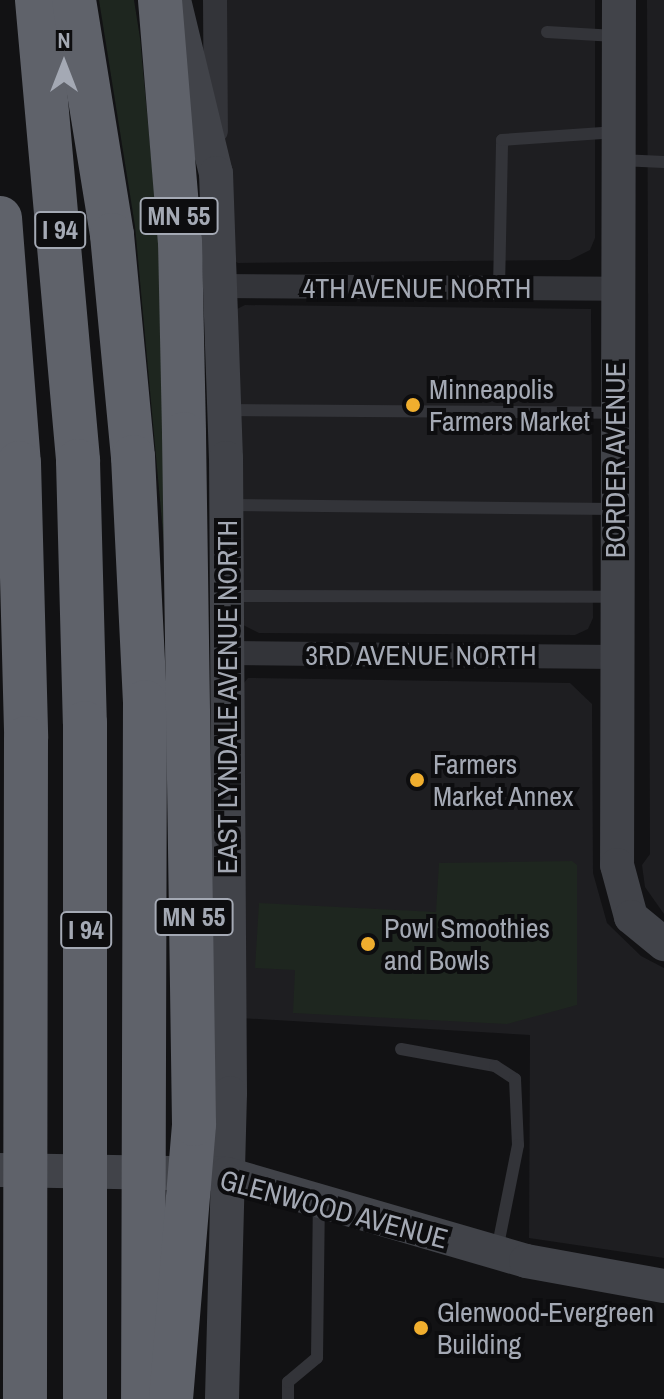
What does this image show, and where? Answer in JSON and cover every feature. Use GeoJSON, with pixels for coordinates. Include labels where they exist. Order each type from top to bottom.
{"type":"FeatureCollection","features":[{"type":"Feature","properties":{"kind":"highway","name":"I 94"},"geometry":{"type":"LineString","coordinates":[[37,0],[78,461],[85,723],[85,1399]]}},
{"type":"Feature","properties":{"kind":"highway"},"geometry":{"type":"LineString","coordinates":[[74,0],[112,235],[133,457],[145,702],[143,1399]]}},
{"type":"Feature","properties":{"kind":"highway","name":"MN 55"},"geometry":{"type":"LineString","coordinates":[[160,0],[179,227],[194,1124],[171,1399]]}},
{"type":"Feature","properties":{"kind":"highway","name":"I 94"},"geometry":{"type":"LineString","coordinates":[[0,218],[19,463],[26,738],[25,1399]]}},
{"type":"Feature","properties":{"kind":"street","name":"EAST LYNDALE AVENUE NORTH"},"geometry":{"type":"LineString","coordinates":[[174,0],[216,173],[227,596],[227,1174],[222,1399]]}},
{"type":"Feature","properties":{"kind":"street"},"geometry":{"type":"LineString","coordinates":[[215,0],[216,173]]}},
{"type":"Feature","properties":{"kind":"street","name":"BORDER AVENUE"},"geometry":{"type":"LineString","coordinates":[[619,0],[615,289],[617,865],[631,917],[664,944]]}},
{"type":"Feature","properties":{"kind":"street","name":"4TH AVENUE NORTH"},"geometry":{"type":"LineString","coordinates":[[218,286],[615,289]]}},
{"type":"Feature","properties":{"kind":"street","name":"3RD AVENUE NORTH"},"geometry":{"type":"LineString","coordinates":[[227,653],[615,657]]}},
{"type":"Feature","properties":{"kind":"street","name":"GLENWOOD AVENUE"},"geometry":{"type":"LineString","coordinates":[[0,1170],[227,1174],[496,1253],[664,1286]]}},
{"type":"Feature","properties":{"kind":"lane"},"geometry":{"type":"LineString","coordinates":[[547,32],[619,36]]}},
{"type":"Feature","properties":{"kind":"lane"},"geometry":{"type":"LineString","coordinates":[[499,288],[502,140],[617,146],[664,162]]}},
{"type":"Feature","properties":{"kind":"lane"},"geometry":{"type":"LineString","coordinates":[[224,410],[615,413]]}},
{"type":"Feature","properties":{"kind":"lane"},"geometry":{"type":"LineString","coordinates":[[226,505],[615,509]]}},
{"type":"Feature","properties":{"kind":"lane"},"geometry":{"type":"LineString","coordinates":[[227,596],[615,597]]}},
{"type":"Feature","properties":{"kind":"lane"},"geometry":{"type":"LineString","coordinates":[[401,1049],[495,1066],[515,1079],[518,1145],[496,1253]]}},
{"type":"Feature","properties":{"kind":"lane"},"geometry":{"type":"LineString","coordinates":[[288,1399],[288,1382],[317,1358],[319,1199]]}},
{"type":"Feature","properties":{"kind":"shaded area"},"geometry":{"type":"Polygon","coordinates":[[[99,0],[134,0],[140,38],[159,241],[165,555],[135,226],[99,0]]]}},
{"type":"Feature","properties":{"kind":"shaded area"},"geometry":{"type":"Polygon","coordinates":[[[221,0],[595,0],[595,238],[590,250],[570,260],[238,263],[225,256],[221,0]]]}},
{"type":"Feature","properties":{"kind":"shaded area"},"geometry":{"type":"Polygon","coordinates":[[[647,0],[664,0],[664,914],[645,887],[642,865],[650,854],[647,0]]]}},
{"type":"Feature","properties":{"kind":"shaded area","name":"Minneapolis Farmers Market"},"geometry":{"type":"Polygon","coordinates":[[[245,305],[591,309],[593,618],[588,629],[575,635],[259,633],[243,625],[233,311],[245,305]]]}},
{"type":"Feature","properties":{"kind":"shaded area"},"geometry":{"type":"Polygon","coordinates":[[[248,678],[570,683],[592,704],[593,873],[607,923],[641,956],[664,968],[664,1258],[529,1238],[530,1035],[241,1018],[243,684],[248,678]]]}},
{"type":"Feature","properties":{"kind":"shaded area"},"geometry":{"type":"Polygon","coordinates":[[[572,861],[577,865],[577,1005],[507,1024],[293,1013],[295,970],[255,968],[259,903],[436,912],[439,863],[572,861]]]}},
{"type":"Feature","properties":{"kind":"place","name":"Minneapolis Farmers Market"},"geometry":{"type":"Point","coordinates":[413,405]}},
{"type":"Feature","properties":{"kind":"place","name":"Farmers Market Annex"},"geometry":{"type":"Point","coordinates":[417,780]}},
{"type":"Feature","properties":{"kind":"place","name":"Powl Smoothies and Bowls"},"geometry":{"type":"Point","coordinates":[368,944]}},
{"type":"Feature","properties":{"kind":"place","name":"Glenwood-Evergreen Building"},"geometry":{"type":"Point","coordinates":[421,1328]}}]}
